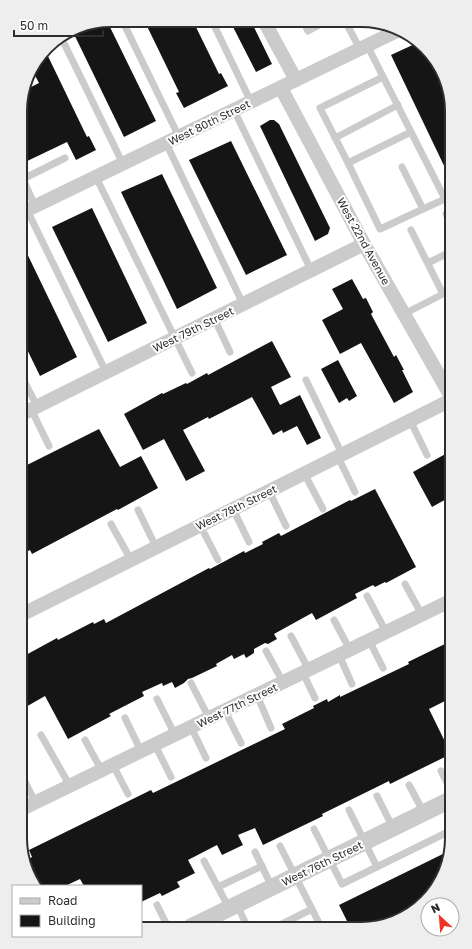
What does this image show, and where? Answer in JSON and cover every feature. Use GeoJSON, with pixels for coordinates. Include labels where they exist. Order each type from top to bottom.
{"type":"FeatureCollection","features":[{"type":"Feature","properties":{"kind":"street"},"geometry":{"type":"LineString","coordinates":[[267,27],[296,80]]}},
{"type":"Feature","properties":{"kind":"street","name":"West 80th Street"},"geometry":{"type":"LineString","coordinates":[[28,210],[392,33]]}},
{"type":"Feature","properties":{"kind":"street","name":"West 22nd Avenue"},"geometry":{"type":"LineString","coordinates":[[281,88],[364,244],[445,386]]}},
{"type":"Feature","properties":{"kind":"street","name":"West 79th Street"},"geometry":{"type":"LineString","coordinates":[[30,410],[364,244]]}},
{"type":"Feature","properties":{"kind":"street","name":"West 78th Street"},"geometry":{"type":"LineString","coordinates":[[27,612],[445,403]]}},
{"type":"Feature","properties":{"kind":"street","name":"West 77th Street"},"geometry":{"type":"LineString","coordinates":[[30,805],[445,604]]}},
{"type":"Feature","properties":{"kind":"street","name":"West 76th Street"},"geometry":{"type":"LineString","coordinates":[[205,922],[225,914],[272,887],[445,802]]}},
{"type":"Feature","properties":{"kind":"lane"},"geometry":{"type":"LineString","coordinates":[[125,27],[180,137]]}},
{"type":"Feature","properties":{"kind":"lane"},"geometry":{"type":"LineString","coordinates":[[215,27],[251,102]]}},
{"type":"Feature","properties":{"kind":"lane"},"geometry":{"type":"LineString","coordinates":[[306,27],[308,31],[316,27]]}},
{"type":"Feature","properties":{"kind":"lane"},"geometry":{"type":"LineString","coordinates":[[349,27],[383,77],[445,195]]}},
{"type":"Feature","properties":{"kind":"lane"},"geometry":{"type":"LineString","coordinates":[[64,41],[123,164]]}},
{"type":"Feature","properties":{"kind":"lane"},"geometry":{"type":"LineString","coordinates":[[383,77],[320,108],[380,229],[445,200]]}},
{"type":"Feature","properties":{"kind":"lane"},"geometry":{"type":"LineString","coordinates":[[335,138],[398,105]]}},
{"type":"Feature","properties":{"kind":"lane"},"geometry":{"type":"LineString","coordinates":[[234,110],[311,270]]}},
{"type":"Feature","properties":{"kind":"lane"},"geometry":{"type":"LineString","coordinates":[[348,163],[411,132]]}},
{"type":"Feature","properties":{"kind":"lane"},"geometry":{"type":"LineString","coordinates":[[166,143],[243,304]]}},
{"type":"Feature","properties":{"kind":"lane"},"geometry":{"type":"LineString","coordinates":[[27,177],[64,158]]}},
{"type":"Feature","properties":{"kind":"lane"},"geometry":{"type":"LineString","coordinates":[[402,167],[423,209]]}},
{"type":"Feature","properties":{"kind":"lane"},"geometry":{"type":"LineString","coordinates":[[96,177],[192,372]]}},
{"type":"Feature","properties":{"kind":"lane"},"geometry":{"type":"LineString","coordinates":[[28,210],[106,372]]}},
{"type":"Feature","properties":{"kind":"lane"},"geometry":{"type":"LineString","coordinates":[[404,314],[444,294],[411,230]]}},
{"type":"Feature","properties":{"kind":"lane"},"geometry":{"type":"LineString","coordinates":[[428,263],[445,255]]}},
{"type":"Feature","properties":{"kind":"lane"},"geometry":{"type":"LineString","coordinates":[[214,318],[230,352]]}},
{"type":"Feature","properties":{"kind":"lane"},"geometry":{"type":"LineString","coordinates":[[306,380],[355,492]]}},
{"type":"Feature","properties":{"kind":"lane"},"geometry":{"type":"LineString","coordinates":[[27,398],[30,410],[49,446]]}},
{"type":"Feature","properties":{"kind":"lane"},"geometry":{"type":"LineString","coordinates":[[410,420],[427,455]]}},
{"type":"Feature","properties":{"kind":"lane"},"geometry":{"type":"LineString","coordinates":[[304,473],[323,509]]}},
{"type":"Feature","properties":{"kind":"lane"},"geometry":{"type":"LineString","coordinates":[[269,491],[286,526]]}},
{"type":"Feature","properties":{"kind":"lane"},"geometry":{"type":"LineString","coordinates":[[233,509],[249,542]]}},
{"type":"Feature","properties":{"kind":"lane"},"geometry":{"type":"LineString","coordinates":[[138,510],[156,547]]}},
{"type":"Feature","properties":{"kind":"lane"},"geometry":{"type":"LineString","coordinates":[[111,524],[130,560]]}},
{"type":"Feature","properties":{"kind":"lane"},"geometry":{"type":"LineString","coordinates":[[200,525],[218,560]]}},
{"type":"Feature","properties":{"kind":"lane"},"geometry":{"type":"LineString","coordinates":[[405,584],[422,615]]}},
{"type":"Feature","properties":{"kind":"lane"},"geometry":{"type":"LineString","coordinates":[[367,596],[386,632]]}},
{"type":"Feature","properties":{"kind":"lane"},"geometry":{"type":"LineString","coordinates":[[334,620],[352,684]]}},
{"type":"Feature","properties":{"kind":"lane"},"geometry":{"type":"LineString","coordinates":[[291,636],[306,671],[315,698]]}},
{"type":"Feature","properties":{"kind":"lane"},"geometry":{"type":"LineString","coordinates":[[369,640],[383,668]]}},
{"type":"Feature","properties":{"kind":"lane"},"geometry":{"type":"LineString","coordinates":[[266,651],[283,682]]}},
{"type":"Feature","properties":{"kind":"lane"},"geometry":{"type":"LineString","coordinates":[[191,682],[209,718]]}},
{"type":"Feature","properties":{"kind":"lane"},"geometry":{"type":"LineString","coordinates":[[256,695],[271,728]]}},
{"type":"Feature","properties":{"kind":"lane"},"geometry":{"type":"LineString","coordinates":[[157,699],[175,735]]}},
{"type":"Feature","properties":{"kind":"lane"},"geometry":{"type":"LineString","coordinates":[[225,710],[241,743]]}},
{"type":"Feature","properties":{"kind":"lane"},"geometry":{"type":"LineString","coordinates":[[125,718],[141,751]]}},
{"type":"Feature","properties":{"kind":"lane"},"geometry":{"type":"LineString","coordinates":[[191,727],[206,758]]}},
{"type":"Feature","properties":{"kind":"lane"},"geometry":{"type":"LineString","coordinates":[[41,735],[70,786]]}},
{"type":"Feature","properties":{"kind":"lane"},"geometry":{"type":"LineString","coordinates":[[85,740],[128,794]]}},
{"type":"Feature","properties":{"kind":"lane"},"geometry":{"type":"LineString","coordinates":[[155,745],[171,777]]}},
{"type":"Feature","properties":{"kind":"lane"},"geometry":{"type":"LineString","coordinates":[[441,770],[445,778]]}},
{"type":"Feature","properties":{"kind":"lane"},"geometry":{"type":"LineString","coordinates":[[409,785],[424,813]]}},
{"type":"Feature","properties":{"kind":"lane"},"geometry":{"type":"LineString","coordinates":[[27,792],[30,805]]}},
{"type":"Feature","properties":{"kind":"lane"},"geometry":{"type":"LineString","coordinates":[[377,796],[393,828]]}},
{"type":"Feature","properties":{"kind":"lane"},"geometry":{"type":"LineString","coordinates":[[349,810],[377,867]]}},
{"type":"Feature","properties":{"kind":"lane"},"geometry":{"type":"LineString","coordinates":[[314,829],[342,884],[445,833]]}},
{"type":"Feature","properties":{"kind":"lane"},"geometry":{"type":"LineString","coordinates":[[280,846],[318,922]]}},
{"type":"Feature","properties":{"kind":"lane"},"geometry":{"type":"LineString","coordinates":[[255,852],[272,887]]}},
{"type":"Feature","properties":{"kind":"lane"},"geometry":{"type":"LineString","coordinates":[[204,861],[218,887],[225,914],[240,922]]}},
{"type":"Feature","properties":{"kind":"lane"},"geometry":{"type":"LineString","coordinates":[[218,887],[262,866]]}},
{"type":"Feature","properties":{"kind":"lane"},"geometry":{"type":"LineString","coordinates":[[157,905],[166,922]]}},
{"type":"Feature","properties":{"kind":"lane"},"geometry":{"type":"LineString","coordinates":[[286,922],[312,909]]}},
{"type":"Feature","properties":{"kind":"building"},"geometry":{"type":"Polygon","coordinates":[[[110,27],[156,121],[124,137],[75,35],[79,33],[110,27]]]}},
{"type":"Feature","properties":{"kind":"building"},"geometry":{"type":"Polygon","coordinates":[[[147,27],[196,27],[219,74],[221,73],[228,86],[184,108],[176,93],[179,92],[147,27]]]}},
{"type":"Feature","properties":{"kind":"building"},"geometry":{"type":"Polygon","coordinates":[[[233,27],[254,27],[272,64],[256,72],[233,27]]]}},
{"type":"Feature","properties":{"kind":"building"},"geometry":{"type":"Polygon","coordinates":[[[413,45],[431,64],[441,84],[445,105],[445,168],[391,55],[413,45]]]}},
{"type":"Feature","properties":{"kind":"building"},"geometry":{"type":"Polygon","coordinates":[[[48,55],[87,137],[89,136],[96,150],[76,160],[67,142],[27,161],[27,105],[31,87],[39,83],[35,76],[48,55]]]}},
{"type":"Feature","properties":{"kind":"building"},"geometry":{"type":"Polygon","coordinates":[[[270,120],[274,120],[279,124],[330,228],[328,234],[315,241],[260,126],[270,120]]]}},
{"type":"Feature","properties":{"kind":"building"},"geometry":{"type":"Polygon","coordinates":[[[231,141],[287,255],[246,275],[189,160],[231,141]]]}},
{"type":"Feature","properties":{"kind":"building"},"geometry":{"type":"Polygon","coordinates":[[[162,174],[217,288],[177,309],[121,192],[162,174]]]}},
{"type":"Feature","properties":{"kind":"building"},"geometry":{"type":"Polygon","coordinates":[[[92,208],[147,323],[108,342],[52,227],[92,208]]]}},
{"type":"Feature","properties":{"kind":"building"},"geometry":{"type":"Polygon","coordinates":[[[27,253],[77,357],[40,376],[27,349],[27,253]]]}},
{"type":"Feature","properties":{"kind":"building"},"geometry":{"type":"Polygon","coordinates":[[[352,279],[363,299],[366,298],[373,312],[371,314],[394,357],[396,355],[413,392],[394,403],[361,343],[340,354],[322,320],[343,309],[332,289],[352,279]]]}},
{"type":"Feature","properties":{"kind":"building"},"geometry":{"type":"Polygon","coordinates":[[[272,341],[291,377],[271,387],[280,405],[300,395],[321,438],[307,445],[297,426],[283,433],[282,430],[273,435],[252,397],[209,419],[208,417],[183,430],[205,471],[186,481],[164,439],[143,450],[124,414],[162,393],[163,394],[186,383],[187,384],[207,373],[208,375],[272,341]]]}},
{"type":"Feature","properties":{"kind":"building"},"geometry":{"type":"Polygon","coordinates":[[[338,360],[357,396],[349,401],[347,398],[339,403],[321,369],[338,360]]]}},
{"type":"Feature","properties":{"kind":"building"},"geometry":{"type":"Polygon","coordinates":[[[99,429],[120,467],[141,456],[158,488],[32,554],[30,550],[27,552],[27,465],[99,429]]]}},
{"type":"Feature","properties":{"kind":"building"},"geometry":{"type":"Polygon","coordinates":[[[445,454],[445,500],[432,507],[413,472],[445,454]]]}},
{"type":"Feature","properties":{"kind":"building"},"geometry":{"type":"Polygon","coordinates":[[[375,489],[416,567],[386,583],[385,582],[375,587],[373,585],[355,594],[357,598],[316,620],[312,613],[274,634],[277,639],[254,649],[254,653],[246,658],[244,654],[234,659],[232,655],[216,664],[217,666],[188,679],[175,688],[172,682],[163,686],[162,683],[142,692],[144,696],[109,714],[111,716],[68,739],[45,696],[27,706],[27,654],[57,638],[58,640],[93,622],[94,624],[104,619],[106,623],[209,568],[210,569],[244,551],[245,553],[263,544],[262,542],[279,533],[281,536],[350,500],[351,501],[375,489]]]}},
{"type":"Feature","properties":{"kind":"building"},"geometry":{"type":"Polygon","coordinates":[[[445,644],[445,701],[429,709],[445,742],[445,757],[390,784],[389,781],[322,814],[323,816],[263,845],[255,828],[238,835],[243,845],[222,855],[217,845],[188,860],[195,873],[177,882],[180,887],[162,896],[160,893],[142,902],[142,885],[83,885],[80,879],[67,885],[41,885],[31,865],[30,858],[32,857],[29,850],[151,790],[153,793],[285,729],[282,724],[314,708],[313,706],[327,699],[328,702],[340,695],[340,697],[409,664],[408,662],[445,644]]]}},
{"type":"Feature","properties":{"kind":"building"},"geometry":{"type":"Polygon","coordinates":[[[443,854],[439,870],[434,880],[422,897],[412,905],[388,918],[367,922],[348,922],[339,905],[443,854]]]}}]}
